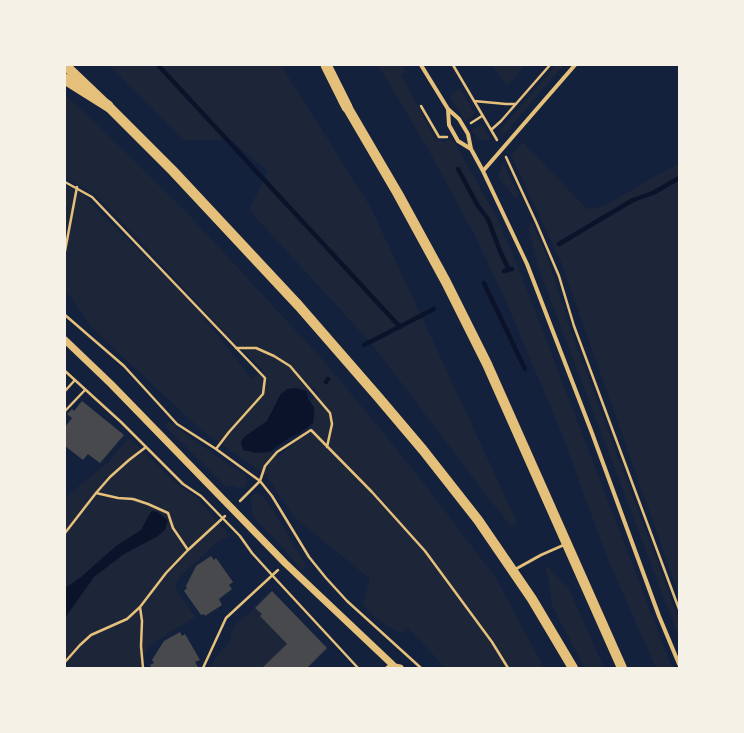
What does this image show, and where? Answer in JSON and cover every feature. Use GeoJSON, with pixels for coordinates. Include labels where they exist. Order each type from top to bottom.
{"type":"FeatureCollection","features":[{"type":"Feature","properties":{"kind":"highway"},"geometry":{"type":"LineString","coordinates":[[65,65],[173,171],[309,318],[423,450],[478,520],[514,570],[550,627],[573,668]]}},
{"type":"Feature","properties":{"kind":"highway"},"geometry":{"type":"LineString","coordinates":[[321,65],[402,201],[446,282],[487,364],[622,668]]}},
{"type":"Feature","properties":{"kind":"highway"},"geometry":{"type":"LineString","coordinates":[[326,65],[347,108]]}},
{"type":"Feature","properties":{"kind":"highway"},"geometry":{"type":"LineString","coordinates":[[65,79],[108,106]]}},
{"type":"Feature","properties":{"kind":"street"},"geometry":{"type":"LineString","coordinates":[[421,65],[448,109],[459,119],[468,134],[471,149],[527,264],[592,433],[659,616],[679,664]]}},
{"type":"Feature","properties":{"kind":"street"},"geometry":{"type":"LineString","coordinates":[[483,171],[575,65]]}},
{"type":"Feature","properties":{"kind":"street"},"geometry":{"type":"LineString","coordinates":[[448,109],[449,125],[458,141],[471,149]]}},
{"type":"Feature","properties":{"kind":"street"},"geometry":{"type":"LineString","coordinates":[[65,340],[111,384],[285,563],[394,667]]}},
{"type":"Feature","properties":{"kind":"lane"},"geometry":{"type":"LineString","coordinates":[[514,570],[567,543]]}},
{"type":"Feature","properties":{"kind":"path"},"geometry":{"type":"LineString","coordinates":[[453,65],[496,139]]}},
{"type":"Feature","properties":{"kind":"path"},"geometry":{"type":"LineString","coordinates":[[491,130],[501,121],[550,65]]}},
{"type":"Feature","properties":{"kind":"path"},"geometry":{"type":"LineString","coordinates":[[474,100],[516,104]]}},
{"type":"Feature","properties":{"kind":"path"},"geometry":{"type":"LineString","coordinates":[[421,106],[439,137],[446,138],[451,135]]}},
{"type":"Feature","properties":{"kind":"path"},"geometry":{"type":"LineString","coordinates":[[468,125],[482,116]]}},
{"type":"Feature","properties":{"kind":"path"},"geometry":{"type":"LineString","coordinates":[[506,157],[559,276],[574,326],[679,609]]}},
{"type":"Feature","properties":{"kind":"path"},"geometry":{"type":"LineString","coordinates":[[65,182],[77,187],[92,197],[265,378],[263,394],[216,449]]}},
{"type":"Feature","properties":{"kind":"path"},"geometry":{"type":"LineString","coordinates":[[65,251],[77,187]]}},
{"type":"Feature","properties":{"kind":"path"},"geometry":{"type":"LineString","coordinates":[[65,314],[124,366],[177,424],[216,449],[260,481],[272,496],[309,557],[326,578],[347,601],[421,668]]}},
{"type":"Feature","properties":{"kind":"path"},"geometry":{"type":"LineString","coordinates":[[236,348],[256,348],[274,356],[290,366],[330,414],[332,424],[327,447]]}},
{"type":"Feature","properties":{"kind":"path"},"geometry":{"type":"LineString","coordinates":[[65,371],[121,422],[183,484],[201,496],[240,536],[252,553],[358,668]]}},
{"type":"Feature","properties":{"kind":"path"},"geometry":{"type":"LineString","coordinates":[[65,391],[75,380]]}},
{"type":"Feature","properties":{"kind":"path"},"geometry":{"type":"LineString","coordinates":[[65,411],[85,390]]}},
{"type":"Feature","properties":{"kind":"path"},"geometry":{"type":"LineString","coordinates":[[260,481],[265,466],[277,452],[311,430],[372,492],[425,551],[492,642],[508,668]]}},
{"type":"Feature","properties":{"kind":"path"},"geometry":{"type":"LineString","coordinates":[[65,533],[96,493],[129,460],[146,447]]}},
{"type":"Feature","properties":{"kind":"path"},"geometry":{"type":"LineString","coordinates":[[96,493],[118,498],[133,499],[168,513],[173,528],[188,550]]}},
{"type":"Feature","properties":{"kind":"path"},"geometry":{"type":"LineString","coordinates":[[65,662],[91,635],[127,619],[140,607],[166,573],[204,535]]}},
{"type":"Feature","properties":{"kind":"path"},"geometry":{"type":"LineString","coordinates":[[203,668],[226,618],[285,563]]}},
{"type":"Feature","properties":{"kind":"path"},"geometry":{"type":"LineString","coordinates":[[140,607],[142,621],[141,646],[143,668]]}},
{"type":"Feature","properties":{"kind":"shaded area"},"geometry":{"type":"Polygon","coordinates":[[[109,65],[281,65],[371,208],[517,522],[511,527],[370,342],[249,210],[268,172],[231,140],[183,140],[109,65]]]}},
{"type":"Feature","properties":{"kind":"shaded area"},"geometry":{"type":"Polygon","coordinates":[[[378,65],[403,65],[406,72],[401,75],[436,140],[445,142],[452,138],[497,218],[519,269],[672,668],[656,668],[608,560],[562,434],[501,290],[474,234],[433,158],[378,65]]]}},
{"type":"Feature","properties":{"kind":"shaded area"},"geometry":{"type":"Polygon","coordinates":[[[492,65],[525,65],[507,86],[492,65]]]}},
{"type":"Feature","properties":{"kind":"shaded area"},"geometry":{"type":"Polygon","coordinates":[[[556,65],[564,65],[501,136],[500,130],[556,65]]]}},
{"type":"Feature","properties":{"kind":"shaded area"},"geometry":{"type":"Polygon","coordinates":[[[460,88],[475,114],[465,121],[451,98],[452,94],[460,88]]]}},
{"type":"Feature","properties":{"kind":"shaded area"},"geometry":{"type":"Polygon","coordinates":[[[65,95],[93,120],[190,216],[323,360],[425,485],[496,578],[544,668],[443,668],[438,660],[408,628],[400,634],[377,619],[363,604],[370,579],[294,517],[266,475],[200,429],[91,327],[70,296],[65,293],[65,185],[84,194],[99,212],[188,298],[252,379],[263,370],[230,339],[95,194],[65,178],[65,95]],[[314,387],[306,391],[296,388],[288,389],[282,393],[267,421],[253,431],[247,450],[256,453],[269,452],[280,455],[300,438],[311,432],[315,416],[314,408],[310,401],[319,393],[314,387]]]}},
{"type":"Feature","properties":{"kind":"shaded area"},"geometry":{"type":"Polygon","coordinates":[[[481,126],[491,140],[483,140],[478,138],[471,130],[481,126]]]}},
{"type":"Feature","properties":{"kind":"shaded area"},"geometry":{"type":"Polygon","coordinates":[[[523,142],[587,209],[604,206],[679,163],[679,595],[561,262],[511,155],[523,142]]]}},
{"type":"Feature","properties":{"kind":"shaded area"},"geometry":{"type":"Polygon","coordinates":[[[503,162],[519,196],[515,198],[498,177],[503,162]]]}},
{"type":"Feature","properties":{"kind":"shaded area"},"geometry":{"type":"Polygon","coordinates":[[[532,223],[548,259],[571,332],[679,620],[679,638],[538,267],[528,226],[532,223]]]}},
{"type":"Feature","properties":{"kind":"shaded area"},"geometry":{"type":"Polygon","coordinates":[[[296,388],[306,391],[314,408],[313,423],[269,452],[256,453],[243,450],[241,442],[244,437],[267,421],[280,395],[287,389],[296,388]]]}},
{"type":"Feature","properties":{"kind":"shaded area"},"geometry":{"type":"Polygon","coordinates":[[[168,421],[246,476],[246,485],[242,489],[232,486],[225,486],[165,426],[168,421]]]}},
{"type":"Feature","properties":{"kind":"shaded area"},"geometry":{"type":"Polygon","coordinates":[[[129,438],[177,484],[196,497],[230,536],[217,542],[178,579],[175,587],[195,617],[155,642],[146,651],[140,668],[65,668],[65,498],[109,461],[129,438]]]}},
{"type":"Feature","properties":{"kind":"shaded area"},"geometry":{"type":"Polygon","coordinates":[[[254,494],[261,494],[273,510],[305,563],[305,568],[303,570],[253,516],[251,497],[254,494]]]}},
{"type":"Feature","properties":{"kind":"shaded area"},"geometry":{"type":"Polygon","coordinates":[[[153,511],[158,512],[168,520],[165,530],[158,536],[124,554],[94,577],[65,618],[65,588],[81,577],[116,546],[141,530],[150,513],[153,511]]]}},
{"type":"Feature","properties":{"kind":"shaded area"},"geometry":{"type":"Polygon","coordinates":[[[545,567],[547,567],[569,589],[604,668],[585,668],[552,606],[545,567]]]}},
{"type":"Feature","properties":{"kind":"shaded area"},"geometry":{"type":"Polygon","coordinates":[[[256,608],[262,614],[260,616],[287,644],[263,668],[209,668],[230,641],[231,632],[238,622],[256,608]]]}},
{"type":"Feature","properties":{"kind":"building"},"geometry":{"type":"Polygon","coordinates":[[[82,401],[124,435],[100,463],[88,454],[83,460],[65,446],[65,427],[72,418],[67,414],[72,409],[74,411],[82,401]]]}},
{"type":"Feature","properties":{"kind":"building"},"geometry":{"type":"Polygon","coordinates":[[[211,556],[214,560],[216,558],[233,582],[229,585],[232,589],[219,599],[222,605],[205,616],[204,614],[201,615],[184,591],[187,588],[186,586],[196,566],[211,556]]]}},
{"type":"Feature","properties":{"kind":"building"},"geometry":{"type":"Polygon","coordinates":[[[272,591],[327,648],[307,668],[262,668],[287,644],[260,616],[262,614],[255,608],[272,591]]]}},
{"type":"Feature","properties":{"kind":"building"},"geometry":{"type":"Polygon","coordinates":[[[180,632],[182,636],[185,634],[200,660],[195,662],[198,667],[152,668],[150,665],[154,663],[152,660],[164,641],[180,632]]]}},
{"type":"Feature","properties":{"kind":"waterway"},"geometry":{"type":"LineString","coordinates":[[158,65],[400,327]]}},
{"type":"Feature","properties":{"kind":"waterway"},"geometry":{"type":"LineString","coordinates":[[458,169],[478,206],[488,219],[509,270]]}},
{"type":"Feature","properties":{"kind":"waterway"},"geometry":{"type":"LineString","coordinates":[[559,244],[633,200],[653,193],[679,178]]}},
{"type":"Feature","properties":{"kind":"waterway"},"geometry":{"type":"LineString","coordinates":[[504,271],[512,269]]}},
{"type":"Feature","properties":{"kind":"waterway"},"geometry":{"type":"LineString","coordinates":[[484,283],[525,369]]}},
{"type":"Feature","properties":{"kind":"waterway"},"geometry":{"type":"LineString","coordinates":[[364,345],[434,309]]}}]}
